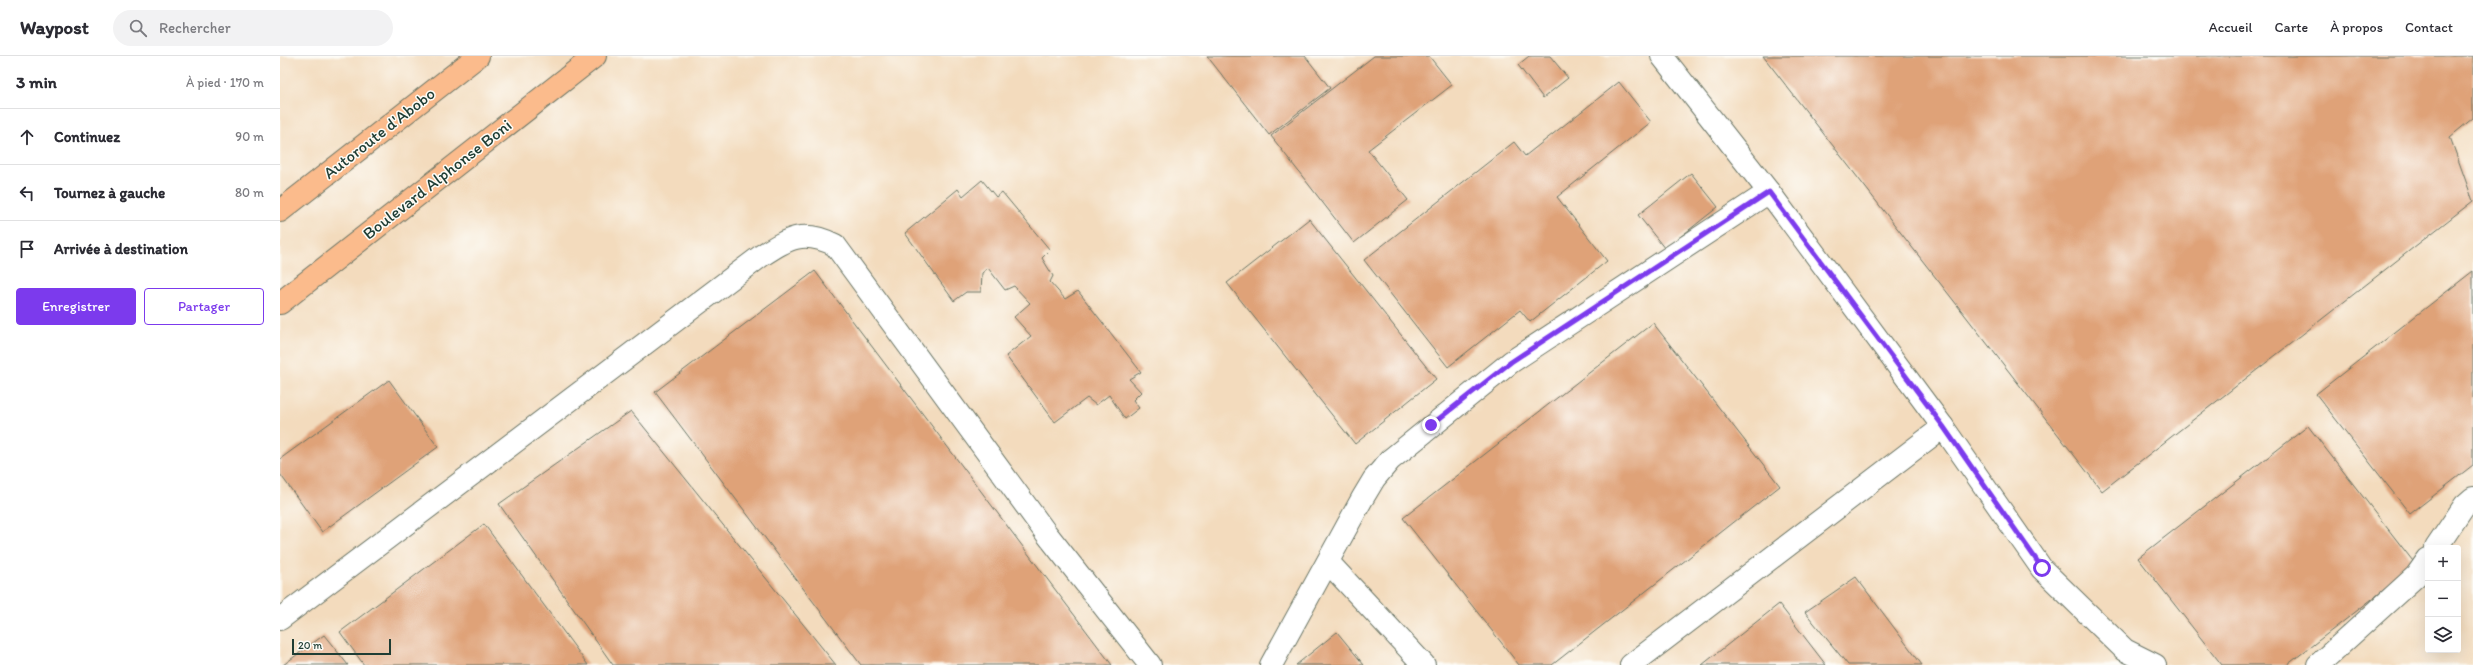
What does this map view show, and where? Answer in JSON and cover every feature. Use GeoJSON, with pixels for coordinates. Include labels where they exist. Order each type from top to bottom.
{"type":"FeatureCollection","features":[{"type":"Feature","properties":{"kind":"main road","name":"Autoroute d'Abobo"},"geometry":{"type":"LineString","coordinates":[[280,211],[478,56]]}},
{"type":"Feature","properties":{"kind":"main road","name":"Boulevard Alphonse Boni"},"geometry":{"type":"LineString","coordinates":[[280,303],[595,56]]}},
{"type":"Feature","properties":{"kind":"lane"},"geometry":{"type":"LineString","coordinates":[[1662,56],[1769,192],[1943,426],[2042,568],[2125,650],[2155,665]]}},
{"type":"Feature","properties":{"kind":"lane"},"geometry":{"type":"LineString","coordinates":[[1271,665],[1374,479],[1390,460],[1431,425],[1511,362],[1769,192]]}},
{"type":"Feature","properties":{"kind":"lane"},"geometry":{"type":"LineString","coordinates":[[280,619],[761,256],[787,240],[808,235],[821,238],[835,245],[1046,533],[1150,665]]}},
{"type":"Feature","properties":{"kind":"lane"},"geometry":{"type":"LineString","coordinates":[[1631,665],[1943,426]]}},
{"type":"Feature","properties":{"kind":"lane"},"geometry":{"type":"LineString","coordinates":[[2438,545],[2465,505],[2473,498]]}},
{"type":"Feature","properties":{"kind":"lane"},"geometry":{"type":"LineString","coordinates":[[1328,562],[1424,665]]}},
{"type":"Feature","properties":{"kind":"lane"},"geometry":{"type":"LineString","coordinates":[[2318,665],[2416,576],[2425,563]]}},
{"type":"Feature","properties":{"kind":"building"},"geometry":{"type":"Polygon","coordinates":[[[1207,56],[1305,56],[1330,88],[1269,135],[1207,56]]]}},
{"type":"Feature","properties":{"kind":"building"},"geometry":{"type":"Polygon","coordinates":[[[1374,56],[1429,56],[1452,85],[1368,150],[1408,200],[1354,243],[1271,136],[1374,56]]]}},
{"type":"Feature","properties":{"kind":"building"},"geometry":{"type":"Polygon","coordinates":[[[1529,56],[1550,56],[1568,78],[1543,98],[1518,65],[1529,56]]]}},
{"type":"Feature","properties":{"kind":"building"},"geometry":{"type":"Polygon","coordinates":[[[1763,56],[2473,56],[2473,118],[2450,137],[2473,201],[2102,491],[1763,56]]]}},
{"type":"Feature","properties":{"kind":"building"},"geometry":{"type":"Polygon","coordinates":[[[1619,82],[1651,122],[1557,197],[1607,261],[1530,322],[1520,310],[1448,367],[1364,260],[1514,142],[1525,156],[1619,82]]]}},
{"type":"Feature","properties":{"kind":"building"},"geometry":{"type":"Polygon","coordinates":[[[1691,173],[1718,207],[1665,249],[1638,215],[1691,173]]]}},
{"type":"Feature","properties":{"kind":"building"},"geometry":{"type":"Polygon","coordinates":[[[982,180],[996,197],[1002,192],[1050,250],[1042,258],[1053,276],[1050,282],[1065,299],[1078,291],[1141,372],[1129,379],[1141,392],[1133,400],[1139,408],[1125,419],[1109,395],[1096,405],[1087,398],[1055,422],[1006,356],[1031,336],[1014,317],[1030,303],[1014,286],[1005,290],[988,268],[982,273],[981,292],[966,292],[954,301],[905,233],[958,189],[963,196],[982,180]]]}},
{"type":"Feature","properties":{"kind":"building"},"geometry":{"type":"Polygon","coordinates":[[[1309,219],[1436,379],[1355,444],[1227,283],[1309,219]]]}},
{"type":"Feature","properties":{"kind":"building"},"geometry":{"type":"Polygon","coordinates":[[[815,271],[1112,665],[861,665],[655,392],[815,271]]]}},
{"type":"Feature","properties":{"kind":"building"},"geometry":{"type":"Polygon","coordinates":[[[2473,271],[2473,465],[2410,514],[2316,394],[2473,271]]]}},
{"type":"Feature","properties":{"kind":"building"},"geometry":{"type":"Polygon","coordinates":[[[1653,323],[1780,486],[1552,665],[1519,665],[1403,518],[1653,323]]]}},
{"type":"Feature","properties":{"kind":"building"},"geometry":{"type":"Polygon","coordinates":[[[389,380],[438,447],[322,532],[280,474],[280,459],[389,380]]]}},
{"type":"Feature","properties":{"kind":"building"},"geometry":{"type":"Polygon","coordinates":[[[631,411],[836,665],[613,665],[499,504],[631,411]]]}},
{"type":"Feature","properties":{"kind":"building"},"geometry":{"type":"Polygon","coordinates":[[[2308,426],[2416,565],[2287,665],[2222,665],[2138,558],[2308,426]]]}},
{"type":"Feature","properties":{"kind":"building"},"geometry":{"type":"Polygon","coordinates":[[[484,524],[588,665],[364,665],[340,632],[484,524]]]}},
{"type":"Feature","properties":{"kind":"building"},"geometry":{"type":"Polygon","coordinates":[[[1856,577],[1922,665],[1848,665],[1805,612],[1856,577]]]}},
{"type":"Feature","properties":{"kind":"building"},"geometry":{"type":"Polygon","coordinates":[[[1779,604],[1826,665],[1702,665],[1779,604]]]}},
{"type":"Feature","properties":{"kind":"building"},"geometry":{"type":"Polygon","coordinates":[[[1337,632],[1364,665],[1296,665],[1337,632]]]}},
{"type":"Feature","properties":{"kind":"building"},"geometry":{"type":"Polygon","coordinates":[[[324,635],[348,665],[283,665],[324,635]]]}},
{"type":"Feature","properties":{"kind":"route"},"geometry":{"type":"LineString","coordinates":[[1431,425],[1511,362],[1769,192],[1943,426],[2042,568]]}}]}
